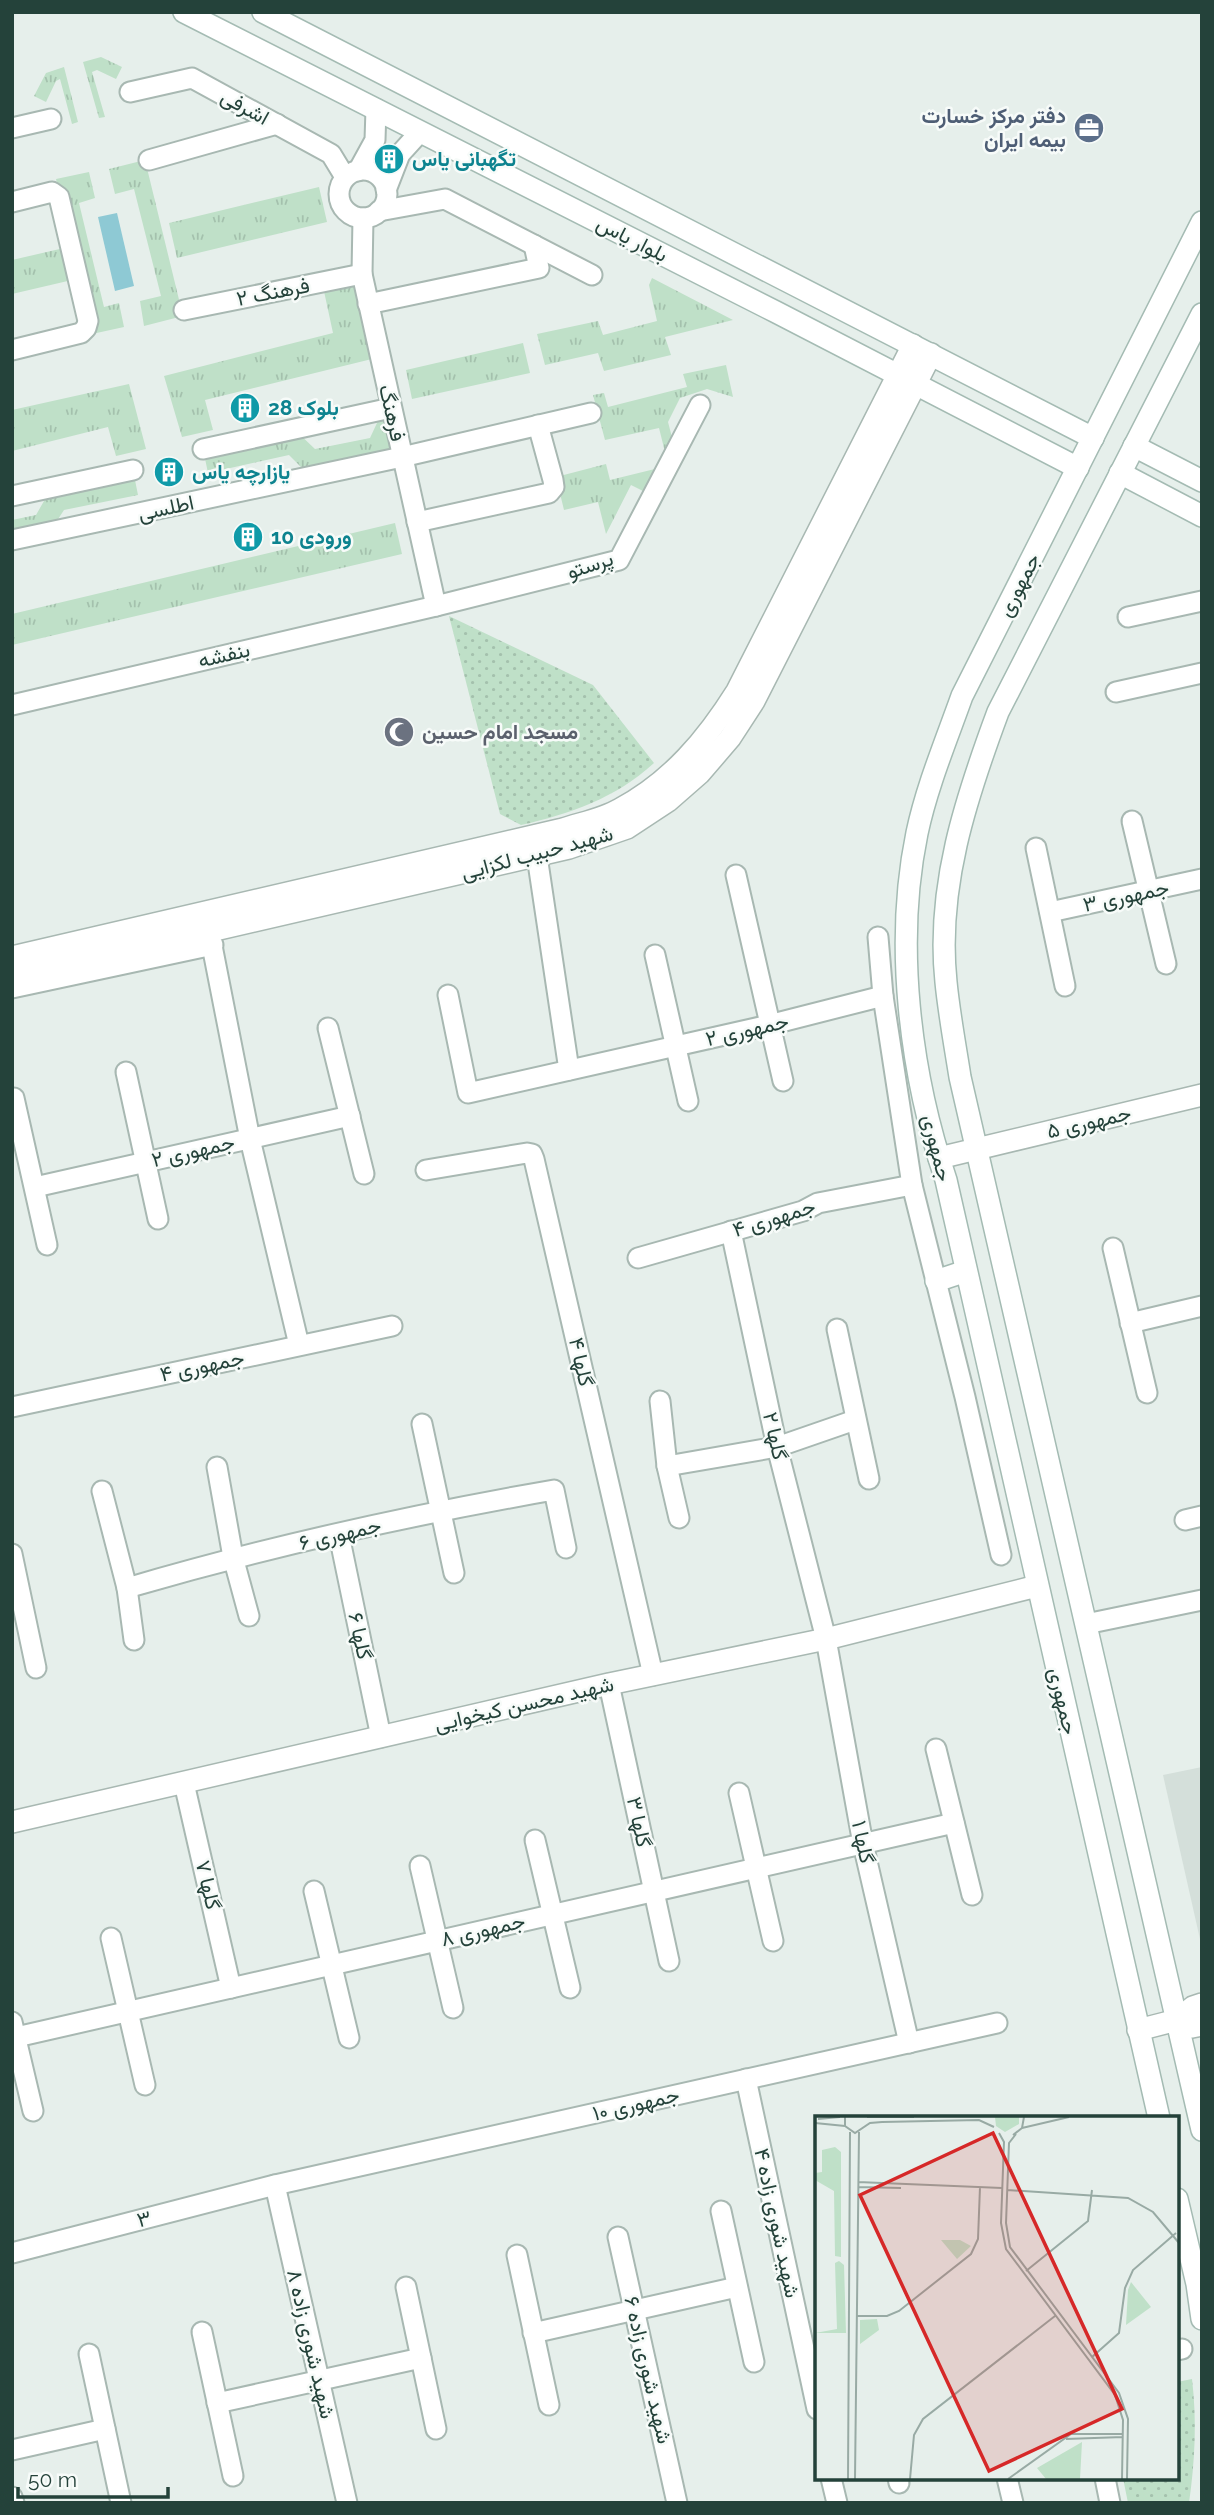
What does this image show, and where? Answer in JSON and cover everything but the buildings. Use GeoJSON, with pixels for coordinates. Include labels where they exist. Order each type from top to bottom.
{"type":"FeatureCollection","features":[{"type":"Feature","properties":{"kind":"main road","name":"بلوار یاس"},"geometry":{"type":"LineString","coordinates":[[184,12],[1078,468]]}},
{"type":"Feature","properties":{"kind":"main road","name":"بلوار یاس"},"geometry":{"type":"LineString","coordinates":[[263,12],[1093,438]]}},
{"type":"Feature","properties":{"kind":"main road","name":"جمهوری"},"geometry":{"type":"LineString","coordinates":[[1159,2116],[946,1180],[921,1083],[907,989],[906,909],[917,832],[937,763],[962,696],[1202,222]]}},
{"type":"Feature","properties":{"kind":"main road"},"geometry":{"type":"LineString","coordinates":[[776,312],[790,281]]}},
{"type":"Feature","properties":{"kind":"main road","name":"جمهوری"},"geometry":{"type":"LineString","coordinates":[[1202,314],[998,712],[974,775],[956,841],[946,912],[946,979],[960,1076],[1202,2130]]}},
{"type":"Feature","properties":{"kind":"main road","name":"شهید حبیب لکزایی"},"geometry":{"type":"LineString","coordinates":[[12,977],[210,930],[501,854],[618,810],[656,786],[687,759],[715,727],[744,679],[922,349]]}},
{"type":"Feature","properties":{"kind":"main road","name":"شهید حبیب لکزایی"},"geometry":{"type":"LineString","coordinates":[[501,854],[537,856],[627,828],[668,801],[700,773],[730,738],[754,701],[906,380]]}},
{"type":"Feature","properties":{"kind":"main road"},"geometry":{"type":"LineString","coordinates":[[1134,446],[1202,481]]}},
{"type":"Feature","properties":{"kind":"main road"},"geometry":{"type":"LineString","coordinates":[[1120,473],[1202,516]]}},
{"type":"Feature","properties":{"kind":"main road","name":"شهید حبیب لکزایی"},"geometry":{"type":"LineString","coordinates":[[12,957],[210,930]]}},
{"type":"Feature","properties":{"kind":"main road","name":"جمهوری ۵"},"geometry":{"type":"LineString","coordinates":[[939,1158],[1202,1095]]}},
{"type":"Feature","properties":{"kind":"main road"},"geometry":{"type":"LineString","coordinates":[[936,1281],[966,1271]]}},
{"type":"Feature","properties":{"kind":"main road","name":"شهید محسن کیخوایی"},"geometry":{"type":"LineString","coordinates":[[12,1822],[609,1684],[826,1639],[1037,1586]]}},
{"type":"Feature","properties":{"kind":"main road"},"geometry":{"type":"LineString","coordinates":[[1139,2030],[1177,2020],[1193,2007],[1202,2004]]}},
{"type":"Feature","properties":{"kind":"main road"},"geometry":{"type":"LineString","coordinates":[[1177,2020],[1192,2027],[1202,2025]]}},
{"type":"Feature","properties":{"kind":"main road"},"geometry":{"type":"LineString","coordinates":[[1179,2208],[1197,2284],[1202,2319]]}},
{"type":"Feature","properties":{"kind":"street","name":"اشرفی"},"geometry":{"type":"LineString","coordinates":[[130,92],[192,78],[331,154],[352,174]]}},
{"type":"Feature","properties":{"kind":"street"},"geometry":{"type":"LineString","coordinates":[[376,109],[375,140],[352,174],[341,184],[339,200],[348,213],[371,215],[445,199],[592,275]]}},
{"type":"Feature","properties":{"kind":"street"},"geometry":{"type":"LineString","coordinates":[[12,128],[51,120]]}},
{"type":"Feature","properties":{"kind":"street"},"geometry":{"type":"LineString","coordinates":[[149,160],[277,124]]}},
{"type":"Feature","properties":{"kind":"street"},"geometry":{"type":"LineString","coordinates":[[386,190],[400,154],[420,132]]}},
{"type":"Feature","properties":{"kind":"street"},"geometry":{"type":"LineString","coordinates":[[352,174],[372,172],[379,176],[386,190],[387,198],[371,215]]}},
{"type":"Feature","properties":{"kind":"street"},"geometry":{"type":"LineString","coordinates":[[12,202],[51,192],[59,197],[88,321],[81,333],[12,351]]}},
{"type":"Feature","properties":{"kind":"street","name":"فرهنگ"},"geometry":{"type":"LineString","coordinates":[[371,215],[362,274],[436,606]]}},
{"type":"Feature","properties":{"kind":"street"},"geometry":{"type":"LineString","coordinates":[[368,304],[539,268],[534,245]]}},
{"type":"Feature","properties":{"kind":"street","name":"فرهنگ ۲"},"geometry":{"type":"LineString","coordinates":[[184,310],[362,274]]}},
{"type":"Feature","properties":{"kind":"street","name":"پرستو"},"geometry":{"type":"LineString","coordinates":[[436,606],[619,559],[699,405]]}},
{"type":"Feature","properties":{"kind":"street"},"geometry":{"type":"LineString","coordinates":[[203,449],[391,408]]}},
{"type":"Feature","properties":{"kind":"street","name":"اطلسی"},"geometry":{"type":"LineString","coordinates":[[12,540],[402,457],[591,413]]}},
{"type":"Feature","properties":{"kind":"street"},"geometry":{"type":"LineString","coordinates":[[417,522],[549,493],[554,487],[553,480],[538,425]]}},
{"type":"Feature","properties":{"kind":"street"},"geometry":{"type":"LineString","coordinates":[[12,496],[133,470]]}},
{"type":"Feature","properties":{"kind":"street"},"geometry":{"type":"LineString","coordinates":[[1128,617],[1202,601]]}},
{"type":"Feature","properties":{"kind":"street","name":"بنفشه"},"geometry":{"type":"LineString","coordinates":[[12,705],[436,606]]}},
{"type":"Feature","properties":{"kind":"street"},"geometry":{"type":"LineString","coordinates":[[1116,692],[1202,673]]}},
{"type":"Feature","properties":{"kind":"street"},"geometry":{"type":"LineString","coordinates":[[1132,821],[1166,964]]}},
{"type":"Feature","properties":{"kind":"street"},"geometry":{"type":"LineString","coordinates":[[1036,848],[1065,986]]}},
{"type":"Feature","properties":{"kind":"street"},"geometry":{"type":"LineString","coordinates":[[537,856],[569,1070]]}},
{"type":"Feature","properties":{"kind":"street"},"geometry":{"type":"LineString","coordinates":[[736,875],[783,1081]]}},
{"type":"Feature","properties":{"kind":"street","name":"جمهوری ۳"},"geometry":{"type":"LineString","coordinates":[[1049,912],[1202,879]]}},
{"type":"Feature","properties":{"kind":"street"},"geometry":{"type":"LineString","coordinates":[[12,988],[210,930],[250,1139],[299,1345]]}},
{"type":"Feature","properties":{"kind":"street"},"geometry":{"type":"LineString","coordinates":[[878,937],[883,996],[912,1185],[1001,1555]]}},
{"type":"Feature","properties":{"kind":"street"},"geometry":{"type":"LineString","coordinates":[[655,955],[688,1101]]}},
{"type":"Feature","properties":{"kind":"street","name":"جمهوری ۲"},"geometry":{"type":"LineString","coordinates":[[448,995],[468,1093],[769,1026],[883,996]]}},
{"type":"Feature","properties":{"kind":"street"},"geometry":{"type":"LineString","coordinates":[[328,1028],[363,1174]]}},
{"type":"Feature","properties":{"kind":"street"},"geometry":{"type":"LineString","coordinates":[[126,1072],[158,1219]]}},
{"type":"Feature","properties":{"kind":"street"},"geometry":{"type":"LineString","coordinates":[[15,1098],[47,1245]]}},
{"type":"Feature","properties":{"kind":"street","name":"جمهوری ۲"},"geometry":{"type":"LineString","coordinates":[[35,1187],[350,1116]]}},
{"type":"Feature","properties":{"kind":"street","name":"گلها ۴"},"geometry":{"type":"LineString","coordinates":[[426,1170],[532,1154],[653,1675]]}},
{"type":"Feature","properties":{"kind":"street","name":"جمهوری ۴"},"geometry":{"type":"LineString","coordinates":[[638,1258],[803,1211],[818,1203],[912,1185]]}},
{"type":"Feature","properties":{"kind":"street","name":"گلها ۲"},"geometry":{"type":"LineString","coordinates":[[731,1231],[777,1447],[826,1639]]}},
{"type":"Feature","properties":{"kind":"street"},"geometry":{"type":"LineString","coordinates":[[1113,1248],[1146,1393]]}},
{"type":"Feature","properties":{"kind":"street"},"geometry":{"type":"LineString","coordinates":[[1130,1322],[1202,1306]]}},
{"type":"Feature","properties":{"kind":"street","name":"جمهوری ۴"},"geometry":{"type":"LineString","coordinates":[[12,1406],[392,1326]]}},
{"type":"Feature","properties":{"kind":"street"},"geometry":{"type":"LineString","coordinates":[[837,1329],[869,1479]]}},
{"type":"Feature","properties":{"kind":"street"},"geometry":{"type":"LineString","coordinates":[[660,1401],[667,1466],[679,1518]]}},
{"type":"Feature","properties":{"kind":"street"},"geometry":{"type":"LineString","coordinates":[[667,1466],[777,1447],[855,1420]]}},
{"type":"Feature","properties":{"kind":"street"},"geometry":{"type":"LineString","coordinates":[[422,1424],[454,1573]]}},
{"type":"Feature","properties":{"kind":"street"},"geometry":{"type":"LineString","coordinates":[[217,1467],[233,1557],[249,1616]]}},
{"type":"Feature","properties":{"kind":"street","name":"جمهوری ۶"},"geometry":{"type":"LineString","coordinates":[[127,1588],[233,1557],[339,1535],[439,1510],[554,1490],[566,1548]]}},
{"type":"Feature","properties":{"kind":"street"},"geometry":{"type":"LineString","coordinates":[[102,1491],[127,1588],[134,1640]]}},
{"type":"Feature","properties":{"kind":"street","name":"گلها ۶"},"geometry":{"type":"LineString","coordinates":[[339,1535],[382,1737]]}},
{"type":"Feature","properties":{"kind":"street"},"geometry":{"type":"LineString","coordinates":[[12,1554],[18,1609],[36,1668]]}},
{"type":"Feature","properties":{"kind":"street"},"geometry":{"type":"LineString","coordinates":[[1086,1624],[1202,1600]]}},
{"type":"Feature","properties":{"kind":"street","name":"گلها ۱"},"geometry":{"type":"LineString","coordinates":[[826,1639],[863,1844],[909,2043]]}},
{"type":"Feature","properties":{"kind":"street","name":"گلها ۳"},"geometry":{"type":"LineString","coordinates":[[609,1684],[669,1961]]}},
{"type":"Feature","properties":{"kind":"street"},"geometry":{"type":"LineString","coordinates":[[936,1749],[972,1895]]}},
{"type":"Feature","properties":{"kind":"street","name":"گلها ۷"},"geometry":{"type":"LineString","coordinates":[[184,1783],[231,1988]]}},
{"type":"Feature","properties":{"kind":"street"},"geometry":{"type":"LineString","coordinates":[[739,1793],[773,1941]]}},
{"type":"Feature","properties":{"kind":"street","name":"جمهوری ۸"},"geometry":{"type":"LineString","coordinates":[[13,2032],[128,2011],[954,1823]]}},
{"type":"Feature","properties":{"kind":"street"},"geometry":{"type":"LineString","coordinates":[[535,1840],[570,1988]]}},
{"type":"Feature","properties":{"kind":"street"},"geometry":{"type":"LineString","coordinates":[[420,1866],[453,2008]]}},
{"type":"Feature","properties":{"kind":"street"},"geometry":{"type":"LineString","coordinates":[[314,1891],[349,2038]]}},
{"type":"Feature","properties":{"kind":"street"},"geometry":{"type":"LineString","coordinates":[[111,1938],[145,2085]]}},
{"type":"Feature","properties":{"kind":"street","name":"جمهوری ۱۰"},"geometry":{"type":"LineString","coordinates":[[275,2185],[997,2023]]}},
{"type":"Feature","properties":{"kind":"street"},"geometry":{"type":"LineString","coordinates":[[13,2032],[33,2111]]}},
{"type":"Feature","properties":{"kind":"street","name":"شهید شوری زاده ۴"},"geometry":{"type":"LineString","coordinates":[[746,2079],[815,2400]]}},
{"type":"Feature","properties":{"kind":"street","name":"۳"},"geometry":{"type":"LineString","coordinates":[[12,2253],[275,2185]]}},
{"type":"Feature","properties":{"kind":"street","name":"شهید شوری زاده ۸"},"geometry":{"type":"LineString","coordinates":[[275,2185],[347,2503]]}},
{"type":"Feature","properties":{"kind":"street"},"geometry":{"type":"LineString","coordinates":[[721,2211],[754,2362]]}},
{"type":"Feature","properties":{"kind":"street","name":"شهید شوری زاده ۶"},"geometry":{"type":"LineString","coordinates":[[618,2237],[677,2503]]}},
{"type":"Feature","properties":{"kind":"street"},"geometry":{"type":"LineString","coordinates":[[517,2255],[549,2405]]}},
{"type":"Feature","properties":{"kind":"street"},"geometry":{"type":"LineString","coordinates":[[406,2287],[436,2429]]}},
{"type":"Feature","properties":{"kind":"street"},"geometry":{"type":"LineString","coordinates":[[533,2333],[737,2287]]}},
{"type":"Feature","properties":{"kind":"street"},"geometry":{"type":"LineString","coordinates":[[202,2332],[233,2476]]}},
{"type":"Feature","properties":{"kind":"street"},"geometry":{"type":"LineString","coordinates":[[89,2354],[121,2503]]}},
{"type":"Feature","properties":{"kind":"street"},"geometry":{"type":"LineString","coordinates":[[218,2403],[421,2358]]}},
{"type":"Feature","properties":{"kind":"street"},"geometry":{"type":"LineString","coordinates":[[12,2450],[105,2429]]}},
{"type":"Feature","properties":{"kind":"street"},"geometry":{"type":"LineString","coordinates":[[831,2480],[836,2503]]}},
{"type":"Feature","properties":{"kind":"street"},"geometry":{"type":"LineString","coordinates":[[1007,2480],[1013,2503]]}},
{"type":"Feature","properties":{"kind":"street"},"geometry":{"type":"LineString","coordinates":[[1105,2480],[1110,2503]]}},
{"type":"Feature","properties":{"kind":"street"},"geometry":{"type":"LineString","coordinates":[[12,2497],[14,2503]]}},
{"type":"Feature","properties":{"kind":"shaded area"},"geometry":{"type":"Polygon","coordinates":[[[1202,1767],[1202,1948],[1163,1775],[1202,1767]]]}},
{"type":"Feature","properties":{"kind":"green space"},"geometry":{"type":"Polygon","coordinates":[[[101,57],[122,67],[116,79],[97,70],[92,72],[105,117],[99,118],[83,62],[101,57]]]}},
{"type":"Feature","properties":{"kind":"green space"},"geometry":{"type":"Polygon","coordinates":[[[64,67],[78,122],[72,124],[60,79],[56,81],[46,102],[34,96],[46,73],[64,67]]]}},
{"type":"Feature","properties":{"kind":"green space"},"geometry":{"type":"Polygon","coordinates":[[[145,160],[183,316],[144,326],[140,301],[161,296],[134,189],[115,194],[109,169],[145,160]]]}},
{"type":"Feature","properties":{"kind":"green space"},"geometry":{"type":"Polygon","coordinates":[[[89,172],[95,198],[79,203],[104,307],[119,303],[124,327],[92,334],[56,179],[89,172]]]}},
{"type":"Feature","properties":{"kind":"green space"},"geometry":{"type":"Polygon","coordinates":[[[319,187],[327,222],[177,258],[169,223],[319,187]]]}},
{"type":"Feature","properties":{"kind":"green space"},"geometry":{"type":"Polygon","coordinates":[[[64,248],[72,280],[12,294],[12,260],[64,248]]]}},
{"type":"Feature","properties":{"kind":"green space"},"geometry":{"type":"Polygon","coordinates":[[[362,274],[380,357],[205,400],[213,430],[182,437],[164,376],[333,333],[322,282],[362,274]]]}},
{"type":"Feature","properties":{"kind":"green space"},"geometry":{"type":"Polygon","coordinates":[[[652,278],[733,320],[665,337],[671,355],[604,371],[598,353],[545,365],[537,334],[598,321],[603,335],[657,321],[649,285],[652,278]]]}},
{"type":"Feature","properties":{"kind":"green space"},"geometry":{"type":"Polygon","coordinates":[[[523,343],[530,373],[412,399],[406,370],[523,343]]]}},
{"type":"Feature","properties":{"kind":"green space"},"geometry":{"type":"Polygon","coordinates":[[[726,365],[733,397],[707,389],[680,398],[668,422],[674,445],[667,460],[659,428],[605,440],[593,395],[604,393],[608,407],[687,387],[683,374],[726,365]]]}},
{"type":"Feature","properties":{"kind":"green space"},"geometry":{"type":"Polygon","coordinates":[[[129,384],[146,449],[116,456],[108,427],[12,451],[12,410],[129,384]]]}},
{"type":"Feature","properties":{"kind":"green space"},"geometry":{"type":"Polygon","coordinates":[[[383,410],[402,457],[309,475],[289,455],[208,473],[203,449],[294,429],[315,449],[370,438],[383,410]]]}},
{"type":"Feature","properties":{"kind":"green space"},"geometry":{"type":"Polygon","coordinates":[[[606,464],[610,480],[663,467],[649,494],[631,485],[606,534],[598,502],[564,510],[556,477],[606,464]]]}},
{"type":"Feature","properties":{"kind":"green space"},"geometry":{"type":"Polygon","coordinates":[[[133,470],[138,495],[64,510],[49,533],[12,540],[12,520],[36,515],[52,487],[133,470]]]}},
{"type":"Feature","properties":{"kind":"green space"},"geometry":{"type":"Polygon","coordinates":[[[395,523],[402,554],[12,645],[12,614],[395,523]]]}},
{"type":"Feature","properties":{"kind":"green space"},"geometry":{"type":"Polygon","coordinates":[[[449,616],[593,685],[654,763],[608,795],[557,816],[521,825],[500,814],[449,616]]]}},
{"type":"Feature","properties":{"kind":"green space"},"geometry":{"type":"Polygon","coordinates":[[[1192,2379],[1195,2441],[1189,2503],[1128,2503],[1123,2480],[1179,2480],[1179,2382],[1192,2379]]]}},
{"type":"Feature","properties":{"kind":"water"},"geometry":{"type":"Polygon","coordinates":[[[117,213],[134,286],[115,291],[98,217],[117,213]]]}},
{"type":"Feature","properties":{"kind":"place","name":"دفتر مرکز خسارت بیمه ایران"},"geometry":{"type":"Point","coordinates":[1089,128]}},
{"type":"Feature","properties":{"kind":"place","name":"تگهبانی یاس"},"geometry":{"type":"Point","coordinates":[389,159]}},
{"type":"Feature","properties":{"kind":"place","name":"بلوک 28"},"geometry":{"type":"Point","coordinates":[245,408]}},
{"type":"Feature","properties":{"kind":"place","name":"یازارچه یاس"},"geometry":{"type":"Point","coordinates":[169,472]}},
{"type":"Feature","properties":{"kind":"place","name":"ورودی 10"},"geometry":{"type":"Point","coordinates":[248,537]}},
{"type":"Feature","properties":{"kind":"place","name":"مسجد امام حسین"},"geometry":{"type":"Point","coordinates":[399,732]}}]}
